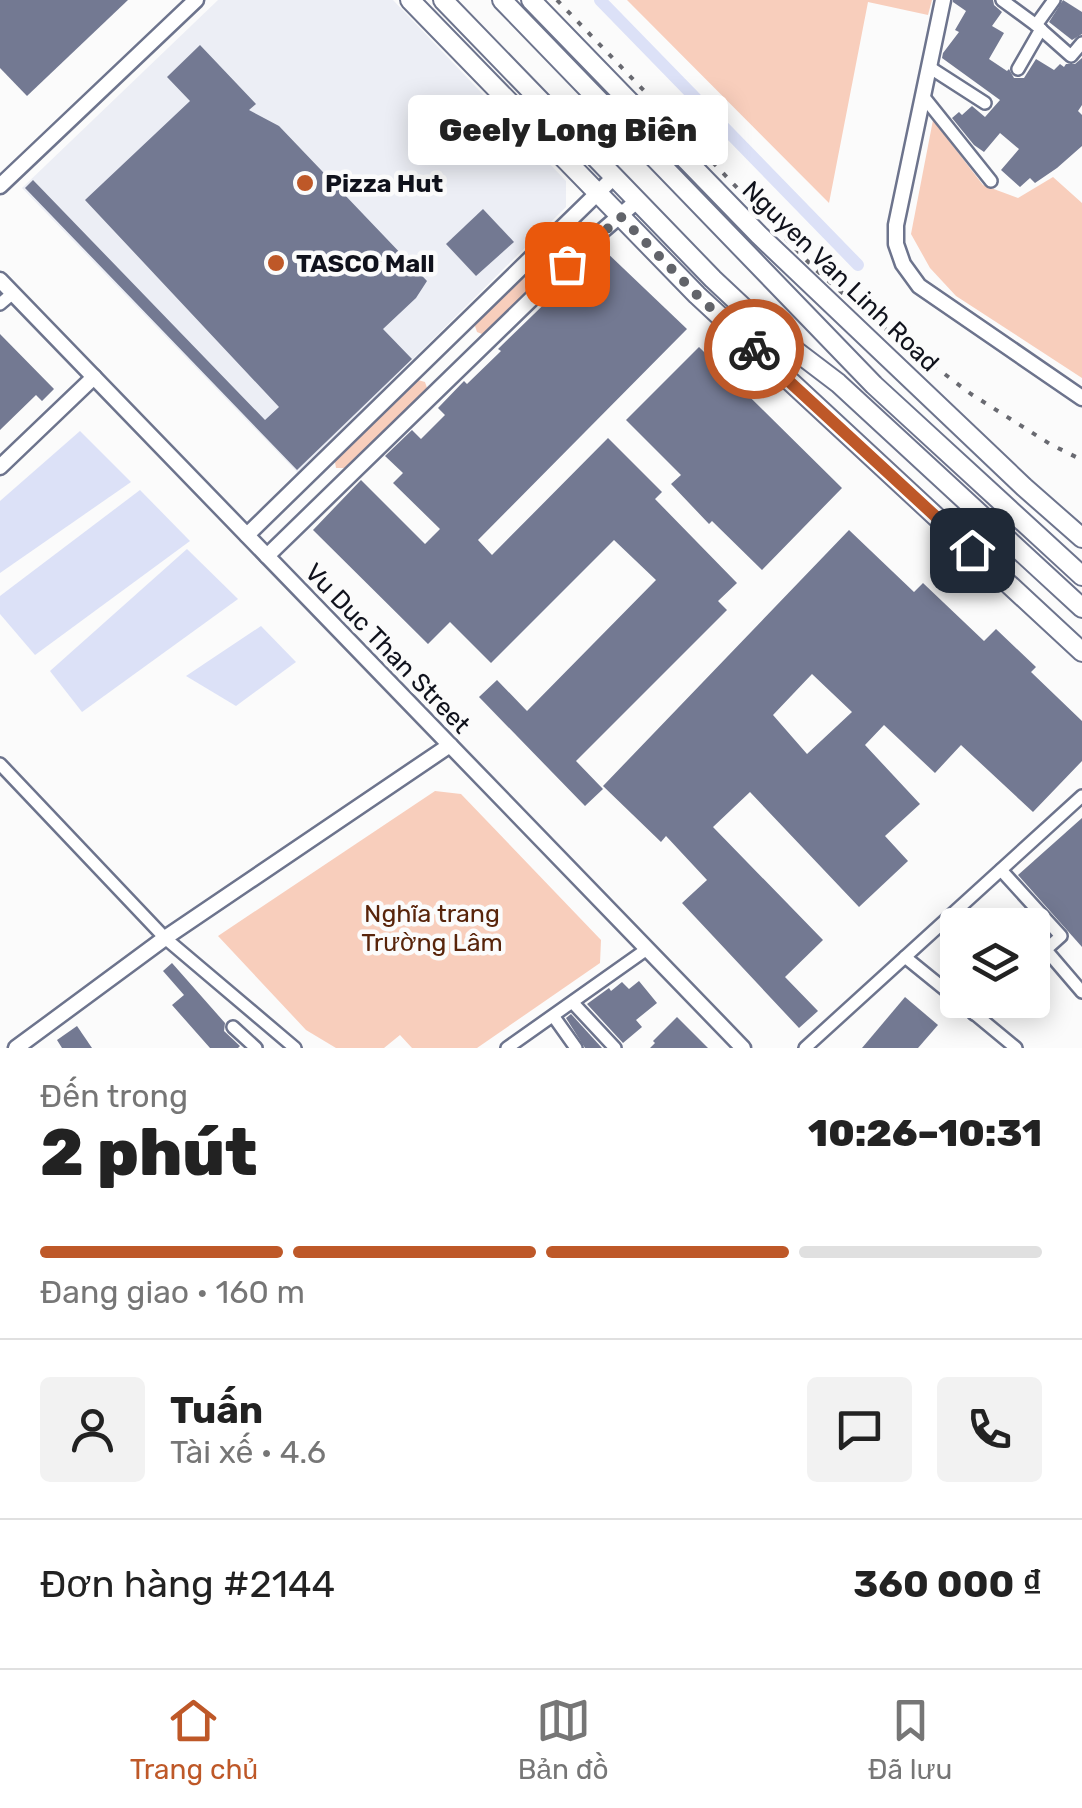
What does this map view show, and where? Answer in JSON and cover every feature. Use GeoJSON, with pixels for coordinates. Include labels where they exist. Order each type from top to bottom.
{"type":"FeatureCollection","features":[{"type":"Feature","properties":{"kind":"highway"},"geometry":{"type":"LineString","coordinates":[[410,0],[697,295],[1082,652]]}},
{"type":"Feature","properties":{"kind":"highway"},"geometry":{"type":"LineString","coordinates":[[443,0],[762,326],[838,383],[1082,608]]}},
{"type":"Feature","properties":{"kind":"highway","name":"Nguyen Van Linh Road"},"geometry":{"type":"LineString","coordinates":[[502,0],[874,385],[1082,576]]}},
{"type":"Feature","properties":{"kind":"highway"},"geometry":{"type":"LineString","coordinates":[[526,25],[536,6]]}},
{"type":"Feature","properties":{"kind":"highway","name":"Nguyen Van Linh Road"},"geometry":{"type":"LineString","coordinates":[[536,6],[759,235],[1082,538]]}},
{"type":"Feature","properties":{"kind":"highway"},"geometry":{"type":"LineString","coordinates":[[762,326],[818,410]]}},
{"type":"Feature","properties":{"kind":"street"},"geometry":{"type":"LineString","coordinates":[[0,186],[196,0]]}},
{"type":"Feature","properties":{"kind":"street"},"geometry":{"type":"LineString","coordinates":[[943,0],[896,225],[902,264],[926,292],[1082,398]]}},
{"type":"Feature","properties":{"kind":"street"},"geometry":{"type":"LineString","coordinates":[[1002,0],[1071,56],[1082,43]]}},
{"type":"Feature","properties":{"kind":"street"},"geometry":{"type":"LineString","coordinates":[[1018,69],[1054,0]]}},
{"type":"Feature","properties":{"kind":"street"},"geometry":{"type":"LineString","coordinates":[[929,68],[985,104]]}},
{"type":"Feature","properties":{"kind":"street"},"geometry":{"type":"LineString","coordinates":[[923,96],[991,181]]}},
{"type":"Feature","properties":{"kind":"street"},"geometry":{"type":"LineString","coordinates":[[247,535],[614,177]]}},
{"type":"Feature","properties":{"kind":"street"},"geometry":{"type":"LineString","coordinates":[[267,556],[594,238],[637,201]]}},
{"type":"Feature","properties":{"kind":"street","name":"Vu Duc Than Street"},"geometry":{"type":"LineString","coordinates":[[0,280],[744,1048]]}},
{"type":"Feature","properties":{"kind":"street"},"geometry":{"type":"LineString","coordinates":[[0,304],[12,293]]}},
{"type":"Feature","properties":{"kind":"street"},"geometry":{"type":"LineString","coordinates":[[439,348],[460,368]]}},
{"type":"Feature","properties":{"kind":"street"},"geometry":{"type":"LineString","coordinates":[[0,467],[94,377]]}},
{"type":"Feature","properties":{"kind":"street"},"geometry":{"type":"LineString","coordinates":[[16,1048],[165,938],[450,744]]}},
{"type":"Feature","properties":{"kind":"street"},"geometry":{"type":"LineString","coordinates":[[0,764],[165,938],[295,1048]]}},
{"type":"Feature","properties":{"kind":"street"},"geometry":{"type":"LineString","coordinates":[[805,1048],[1082,796]]}},
{"type":"Feature","properties":{"kind":"street"},"geometry":{"type":"LineString","coordinates":[[1001,870],[1036,908]]}},
{"type":"Feature","properties":{"kind":"street"},"geometry":{"type":"LineString","coordinates":[[1050,924],[1061,936],[1050,946]]}},
{"type":"Feature","properties":{"kind":"street"},"geometry":{"type":"LineString","coordinates":[[507,1048],[647,948]]}},
{"type":"Feature","properties":{"kind":"street"},"geometry":{"type":"LineString","coordinates":[[1050,955],[1082,992]]}},
{"type":"Feature","properties":{"kind":"street"},"geometry":{"type":"LineString","coordinates":[[905,956],[940,985]]}},
{"type":"Feature","properties":{"kind":"street"},"geometry":{"type":"LineString","coordinates":[[573,1003],[616,1048]]}},
{"type":"Feature","properties":{"kind":"street"},"geometry":{"type":"LineString","coordinates":[[554,1016],[576,1048]]}},
{"type":"Feature","properties":{"kind":"street"},"geometry":{"type":"LineString","coordinates":[[979,1018],[1016,1048]]}},
{"type":"Feature","properties":{"kind":"street"},"geometry":{"type":"LineString","coordinates":[[234,1027],[256,1048]]}},
{"type":"Feature","properties":{"kind":"shaded area"},"geometry":{"type":"Polygon","coordinates":[[[218,0],[393,0],[566,181],[566,207],[298,473],[22,188],[218,0]]]}},
{"type":"Feature","properties":{"kind":"green space"},"geometry":{"type":"Polygon","coordinates":[[[627,0],[932,0],[928,15],[868,2],[829,203],[627,0]]]}},
{"type":"Feature","properties":{"kind":"green space"},"geometry":{"type":"Polygon","coordinates":[[[933,120],[983,185],[1018,198],[1053,177],[1082,203],[1082,378],[956,296],[930,268],[911,234],[933,120]]]}},
{"type":"Feature","properties":{"kind":"green space"},"geometry":{"type":"Polygon","coordinates":[[[577,228],[582,230],[583,240],[488,332],[477,332],[477,321],[577,228]]]}},
{"type":"Feature","properties":{"kind":"green space"},"geometry":{"type":"Polygon","coordinates":[[[418,380],[425,382],[424,395],[348,468],[336,468],[337,456],[418,380]]]}},
{"type":"Feature","properties":{"kind":"green space","name":"Nghĩa trang Trường Lâm"},"geometry":{"type":"Polygon","coordinates":[[[435,791],[461,794],[601,940],[600,963],[477,1048],[412,1048],[400,1035],[384,1048],[336,1048],[306,1030],[218,936],[435,791]]]}},
{"type":"Feature","properties":{"kind":"water"},"geometry":{"type":"Polygon","coordinates":[[[80,431],[131,482],[0,573],[0,501],[80,431]]]}},
{"type":"Feature","properties":{"kind":"water"},"geometry":{"type":"Polygon","coordinates":[[[140,490],[190,541],[35,655],[0,614],[0,596],[140,490]]]}},
{"type":"Feature","properties":{"kind":"water"},"geometry":{"type":"Polygon","coordinates":[[[187,549],[238,599],[82,712],[50,671],[187,549]]]}},
{"type":"Feature","properties":{"kind":"water"},"geometry":{"type":"Polygon","coordinates":[[[261,626],[296,662],[236,706],[186,676],[261,626]]]}},
{"type":"Feature","properties":{"kind":"building"},"geometry":{"type":"Polygon","coordinates":[[[0,0],[128,0],[27,96],[0,68],[0,0]]]}},
{"type":"Feature","properties":{"kind":"building"},"geometry":{"type":"Polygon","coordinates":[[[953,0],[993,0],[1002,12],[992,26],[1004,33],[989,59],[1009,69],[1014,78],[1024,78],[1036,59],[1054,70],[1060,64],[1075,64],[1082,58],[1082,105],[1078,111],[1082,115],[1082,146],[1035,183],[1030,178],[1020,187],[1001,170],[1019,149],[1000,133],[984,152],[952,118],[972,106],[985,117],[1000,100],[942,58],[959,32],[955,30],[966,11],[953,0]]]}},
{"type":"Feature","properties":{"kind":"building"},"geometry":{"type":"Polygon","coordinates":[[[1063,0],[1082,12],[1082,34],[1072,40],[1049,22],[1063,0]]]}},
{"type":"Feature","properties":{"kind":"building","name":"TASCO Mall"},"geometry":{"type":"Polygon","coordinates":[[[200,45],[256,104],[249,110],[279,126],[427,281],[416,298],[383,329],[412,359],[297,470],[25,188],[33,180],[265,420],[279,407],[85,200],[190,101],[167,77],[200,45]]]}},
{"type":"Feature","properties":{"kind":"building"},"geometry":{"type":"Polygon","coordinates":[[[483,209],[514,242],[476,276],[446,244],[483,209]]]}},
{"type":"Feature","properties":{"kind":"building"},"geometry":{"type":"Polygon","coordinates":[[[602,248],[687,329],[478,540],[492,555],[608,438],[662,492],[655,499],[737,583],[718,601],[727,610],[576,761],[603,789],[585,806],[479,697],[497,680],[527,711],[656,580],[614,540],[491,663],[450,622],[428,644],[313,530],[361,480],[425,544],[440,529],[393,483],[403,473],[385,456],[412,430],[421,439],[445,415],[438,408],[501,351],[498,349],[602,248]]]}},
{"type":"Feature","properties":{"kind":"building"},"geometry":{"type":"Polygon","coordinates":[[[0,334],[54,389],[42,401],[36,395],[0,430],[0,334]]]}},
{"type":"Feature","properties":{"kind":"building"},"geometry":{"type":"Polygon","coordinates":[[[699,347],[842,488],[762,570],[671,484],[681,475],[626,420],[699,347]]]}},
{"type":"Feature","properties":{"kind":"building"},"geometry":{"type":"Polygon","coordinates":[[[849,530],[914,592],[923,583],[984,641],[996,629],[1036,667],[1031,672],[1082,721],[1082,761],[1033,812],[961,745],[935,773],[884,725],[865,745],[920,804],[885,836],[908,861],[859,907],[750,792],[713,827],[823,940],[785,977],[818,1011],[799,1028],[682,903],[707,880],[666,836],[661,842],[603,786],[849,530]],[[812,674],[773,715],[807,754],[852,712],[812,674]]]}},
{"type":"Feature","properties":{"kind":"building"},"geometry":{"type":"Polygon","coordinates":[[[1082,818],[1082,947],[1050,908],[1018,875],[1082,818]]]}},
{"type":"Feature","properties":{"kind":"building"},"geometry":{"type":"Polygon","coordinates":[[[172,963],[225,1023],[224,1031],[238,1048],[210,1048],[172,1005],[184,995],[163,971],[172,963]]]}},
{"type":"Feature","properties":{"kind":"building"},"geometry":{"type":"Polygon","coordinates":[[[639,981],[657,1003],[636,1020],[642,1027],[623,1043],[587,1004],[622,982],[629,989],[639,981]]]}},
{"type":"Feature","properties":{"kind":"building"},"geometry":{"type":"Polygon","coordinates":[[[905,997],[938,1025],[918,1048],[862,1048],[905,997]]]}},
{"type":"Feature","properties":{"kind":"building"},"geometry":{"type":"Polygon","coordinates":[[[571,1014],[602,1048],[585,1048],[566,1018],[571,1014]]]}},
{"type":"Feature","properties":{"kind":"building"},"geometry":{"type":"Polygon","coordinates":[[[677,1017],[708,1048],[650,1048],[677,1017]]]}},
{"type":"Feature","properties":{"kind":"building"},"geometry":{"type":"Polygon","coordinates":[[[77,1026],[92,1048],[62,1048],[57,1040],[77,1026]]]}},
{"type":"Feature","properties":{"kind":"waterway"},"geometry":{"type":"LineString","coordinates":[[600,0],[858,265]]}},
{"type":"Feature","properties":{"kind":"railway"},"geometry":{"type":"LineString","coordinates":[[557,0],[816,270],[876,322],[971,394],[1082,460]]}},
{"type":"Feature","properties":{"kind":"way so far"},"geometry":{"type":"LineString","coordinates":[[567,264],[621,217],[754,349]]}},
{"type":"Feature","properties":{"kind":"place","name":"Pizza Hut"},"geometry":{"type":"Point","coordinates":[305,183]}},
{"type":"Feature","properties":{"kind":"place","name":"TASCO Mall"},"geometry":{"type":"Point","coordinates":[276,263]}},
{"type":"Feature","properties":{"kind":"place","name":"Geely Long Biên"},"geometry":{"type":"Point","coordinates":[567,264]}},
{"type":"Feature","properties":{"kind":"route"},"geometry":{"type":"LineString","coordinates":[[754,349],[972,550]]}}]}
